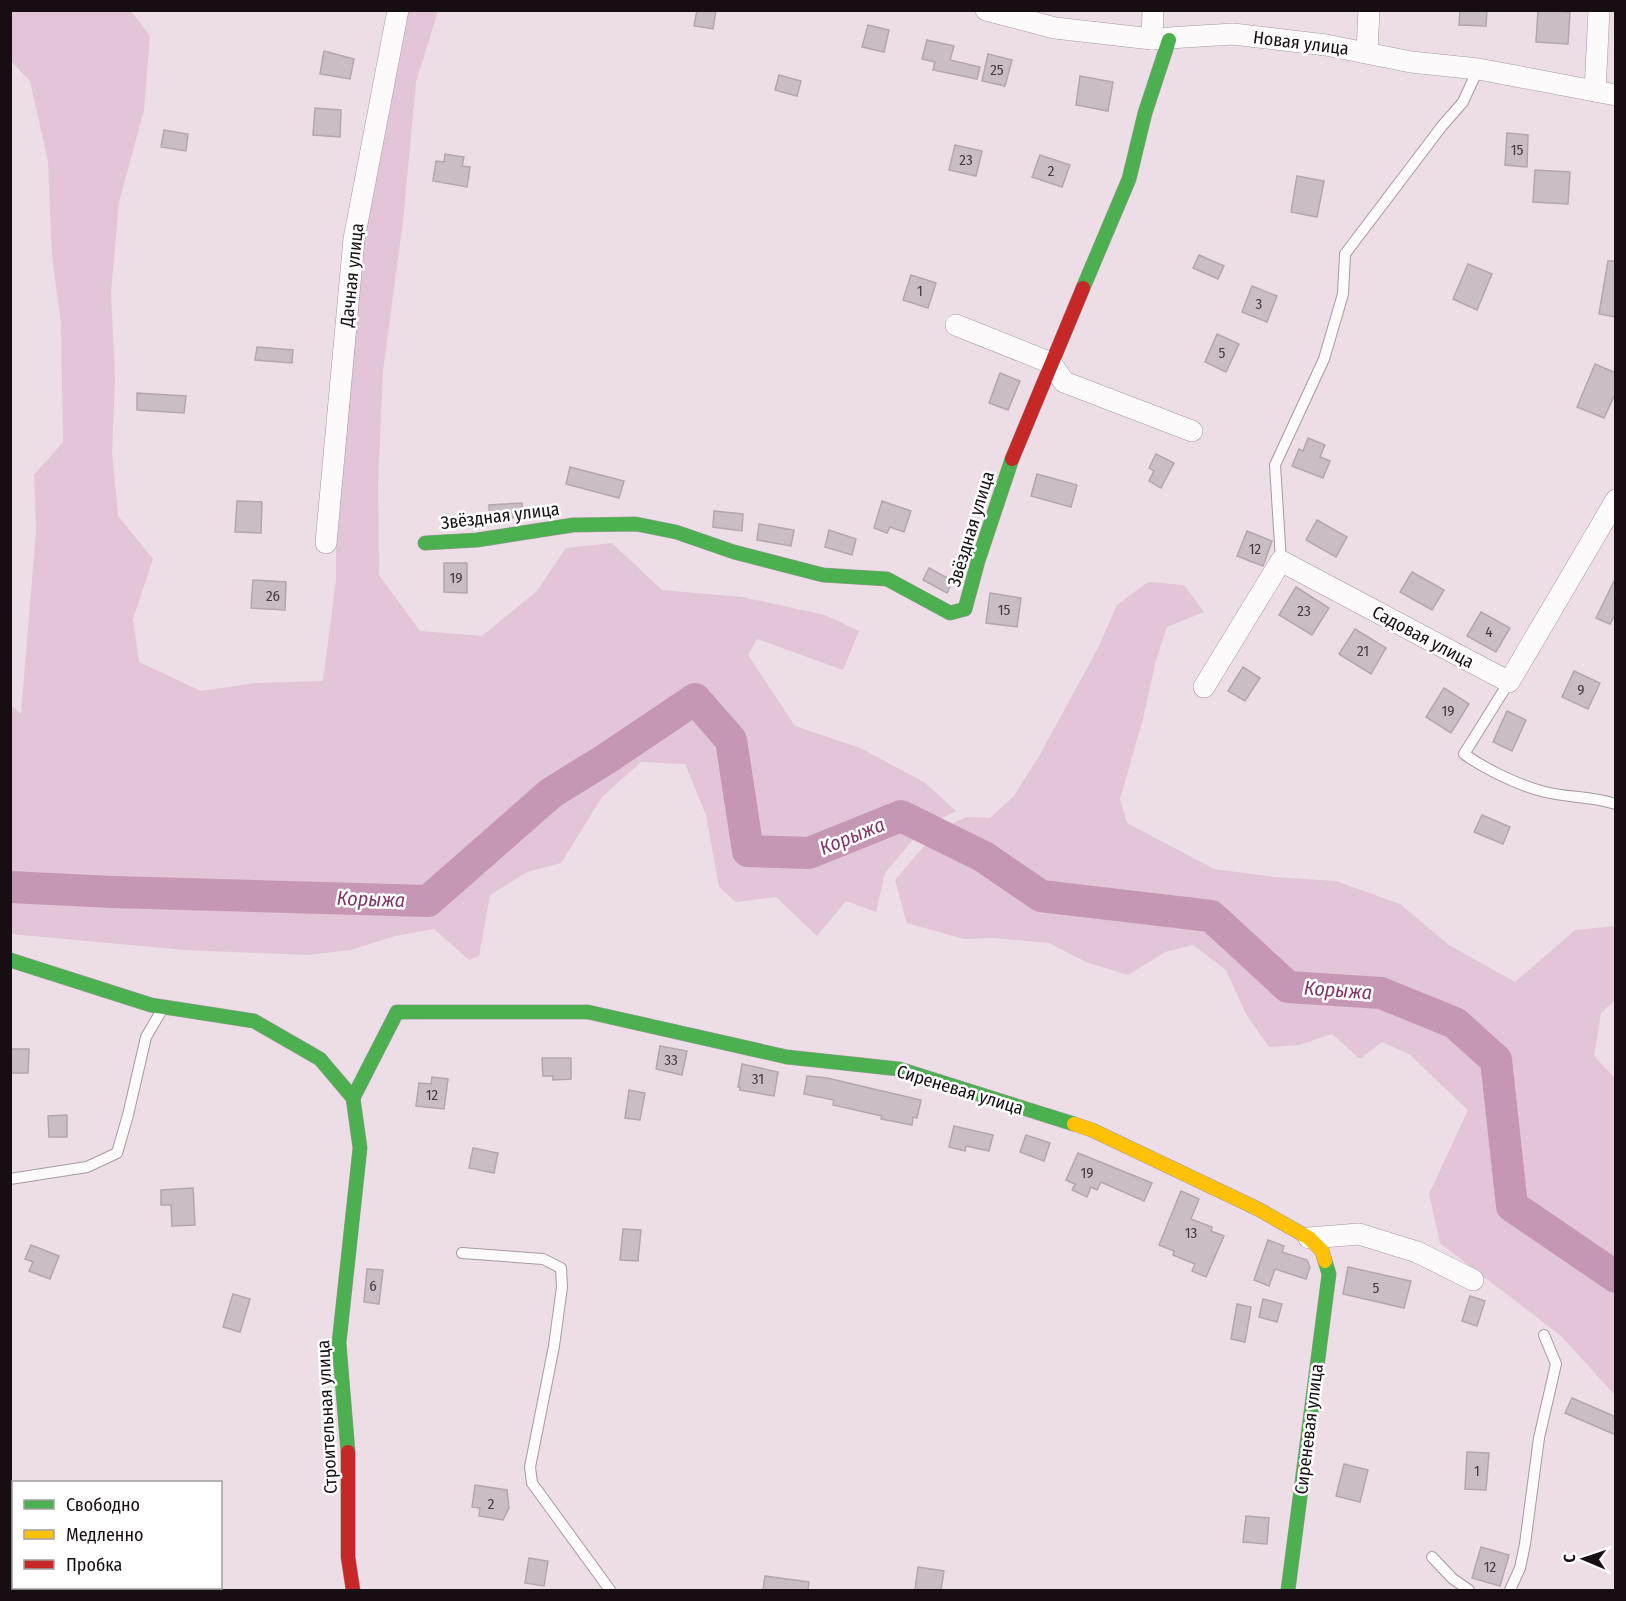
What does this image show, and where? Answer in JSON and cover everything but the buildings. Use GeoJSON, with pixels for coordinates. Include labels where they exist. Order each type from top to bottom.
{"type":"FeatureCollection","features":[{"type":"Feature","properties":{"kind":"street","name":"Дачная улица"},"geometry":{"type":"LineString","coordinates":[[326,543],[354,239],[398,10]]}},
{"type":"Feature","properties":{"kind":"street","name":"Новая улица"},"geometry":{"type":"LineString","coordinates":[[986,10],[1055,28],[1160,40],[1233,34],[1366,51],[1411,62],[1478,69],[1605,93]]}},
{"type":"Feature","properties":{"kind":"street"},"geometry":{"type":"LineString","coordinates":[[1153,10],[1160,40]]}},
{"type":"Feature","properties":{"kind":"street"},"geometry":{"type":"LineString","coordinates":[[1366,51],[1369,10]]}},
{"type":"Feature","properties":{"kind":"street"},"geometry":{"type":"LineString","coordinates":[[1599,10],[1605,93]]}},
{"type":"Feature","properties":{"kind":"street","name":"Звёздная улица"},"geometry":{"type":"LineString","coordinates":[[425,543],[477,540],[573,525],[636,524],[676,532],[734,552],[823,575],[887,579],[950,613],[965,609],[1012,455],[1129,179],[1160,40]]}},
{"type":"Feature","properties":{"kind":"street"},"geometry":{"type":"LineString","coordinates":[[956,325],[1051,363],[1064,382],[1192,431]]}},
{"type":"Feature","properties":{"kind":"street"},"geometry":{"type":"LineString","coordinates":[[1509,682],[1616,500]]}},
{"type":"Feature","properties":{"kind":"street"},"geometry":{"type":"LineString","coordinates":[[1204,687],[1281,561]]}},
{"type":"Feature","properties":{"kind":"street","name":"Садовая улица"},"geometry":{"type":"LineString","coordinates":[[1281,561],[1509,682]]}},
{"type":"Feature","properties":{"kind":"street"},"geometry":{"type":"LineString","coordinates":[[10,960],[151,1005],[254,1021],[320,1059],[353,1098]]}},
{"type":"Feature","properties":{"kind":"street","name":"Сиреневая улица"},"geometry":{"type":"LineString","coordinates":[[353,1098],[397,1012],[588,1012],[787,1057],[899,1069],[1092,1130],[1258,1209],[1309,1238],[1322,1251],[1329,1274],[1288,1590]]}},
{"type":"Feature","properties":{"kind":"street","name":"Строительная улица"},"geometry":{"type":"LineString","coordinates":[[353,1098],[360,1148],[339,1342],[349,1465],[348,1557],[353,1590]]}},
{"type":"Feature","properties":{"kind":"street"},"geometry":{"type":"LineString","coordinates":[[1309,1238],[1359,1234],[1417,1252],[1473,1280]]}},
{"type":"Feature","properties":{"kind":"lane"},"geometry":{"type":"LineString","coordinates":[[1281,561],[1275,465],[1324,359],[1343,294],[1345,254],[1442,126],[1463,102],[1478,69]]}},
{"type":"Feature","properties":{"kind":"lane"},"geometry":{"type":"LineString","coordinates":[[1509,682],[1464,754],[1484,768],[1545,792],[1595,798],[1616,804]]}},
{"type":"Feature","properties":{"kind":"lane"},"geometry":{"type":"LineString","coordinates":[[10,1179],[87,1167],[117,1154],[146,1037],[163,1007]]}},
{"type":"Feature","properties":{"kind":"lane"},"geometry":{"type":"LineString","coordinates":[[462,1253],[543,1259],[561,1268],[562,1287],[554,1346],[530,1467],[532,1483],[610,1590]]}},
{"type":"Feature","properties":{"kind":"lane"},"geometry":{"type":"LineString","coordinates":[[1510,1590],[1520,1568],[1525,1544],[1539,1438],[1556,1364],[1544,1335]]}},
{"type":"Feature","properties":{"kind":"lane"},"geometry":{"type":"LineString","coordinates":[[1432,1557],[1453,1579],[1470,1590]]}},
{"type":"Feature","properties":{"kind":"shaded area"},"geometry":{"type":"Polygon","coordinates":[[[11,11],[131,11],[150,36],[144,110],[119,202],[111,292],[115,379],[112,452],[118,516],[153,559],[133,619],[139,662],[201,691],[255,683],[323,681],[336,580],[336,499],[347,317],[406,11],[438,11],[416,82],[403,221],[383,371],[378,483],[379,575],[420,631],[482,636],[536,592],[566,548],[612,543],[662,590],[742,597],[825,615],[859,631],[843,670],[757,639],[748,655],[795,726],[860,748],[924,782],[956,811],[923,828],[885,873],[876,912],[846,901],[817,936],[776,897],[736,902],[719,887],[706,815],[685,764],[641,762],[602,797],[561,863],[527,872],[490,895],[479,956],[469,960],[434,929],[395,936],[351,950],[308,955],[185,950],[11,934],[10,704],[21,714],[36,531],[34,475],[63,442],[61,323],[52,257],[48,161],[30,81],[11,61],[11,11]]]}},
{"type":"Feature","properties":{"kind":"shaded area"},"geometry":{"type":"Polygon","coordinates":[[[1148,582],[1184,585],[1204,612],[1167,627],[1156,660],[1143,719],[1120,799],[1127,823],[1214,869],[1273,877],[1336,881],[1400,904],[1449,945],[1515,982],[1575,930],[1615,926],[1615,1000],[1601,1013],[1594,1056],[1615,1078],[1615,1393],[1561,1336],[1440,1243],[1429,1194],[1468,1110],[1409,1054],[1382,1042],[1360,1059],[1332,1034],[1299,1045],[1269,1047],[1246,1014],[1226,970],[1193,945],[1165,952],[1128,975],[1086,962],[1049,943],[994,938],[964,939],[907,923],[895,880],[936,832],[966,817],[990,818],[1013,797],[1038,758],[1098,648],[1117,605],[1148,582]]]}},
{"type":"Feature","properties":{"kind":"waterway","name":"Корыжа"},"geometry":{"type":"LineString","coordinates":[[10,887],[428,901],[551,793],[695,699],[731,740],[748,851],[809,853],[901,816],[984,857],[1041,896],[1211,916],[1288,987],[1381,993],[1455,1023],[1496,1060],[1512,1206],[1616,1277]]}},
{"type":"Feature","properties":{"kind":"waterway"},"geometry":{"type":"LineString","coordinates":[[10,1540],[12,1544]]}},
{"type":"Feature","properties":{"kind":"traffic: fast"},"geometry":{"type":"LineString","coordinates":[[1083,288],[1129,179],[1145,113],[1169,40]]}},
{"type":"Feature","properties":{"kind":"traffic: fast"},"geometry":{"type":"LineString","coordinates":[[425,543],[477,540],[573,525],[636,524],[676,532],[734,552],[823,575],[887,579],[950,613],[965,609],[978,561],[1012,459]]}},
{"type":"Feature","properties":{"kind":"traffic: fast"},"geometry":{"type":"LineString","coordinates":[[10,960],[151,1005],[254,1021],[320,1059],[353,1098],[360,1148],[339,1343],[348,1452]]}},
{"type":"Feature","properties":{"kind":"traffic: fast"},"geometry":{"type":"LineString","coordinates":[[353,1098],[397,1012],[588,1012],[787,1057],[899,1069],[1074,1124]]}},
{"type":"Feature","properties":{"kind":"traffic: fast"},"geometry":{"type":"LineString","coordinates":[[1288,1590],[1329,1274],[1325,1261]]}},
{"type":"Feature","properties":{"kind":"traffic: slow"},"geometry":{"type":"LineString","coordinates":[[1074,1124],[1092,1130],[1258,1209],[1309,1238],[1322,1251],[1325,1261]]}},
{"type":"Feature","properties":{"kind":"traffic: jam"},"geometry":{"type":"LineString","coordinates":[[1012,459],[1083,288]]}},
{"type":"Feature","properties":{"kind":"traffic: jam"},"geometry":{"type":"LineString","coordinates":[[348,1452],[348,1557],[353,1590]]}}]}
